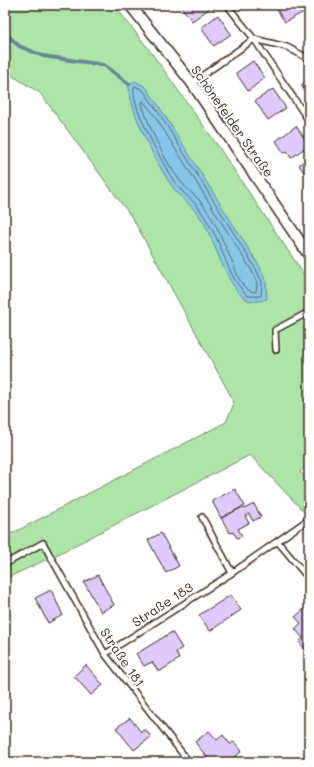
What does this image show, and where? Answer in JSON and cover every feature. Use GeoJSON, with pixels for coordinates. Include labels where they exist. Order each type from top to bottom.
{"type":"FeatureCollection","features":[{"type":"Feature","properties":{"kind":"street","name":"Schönefelder Straße"},"geometry":{"type":"LineString","coordinates":[[130,5],[192,83],[309,255]]}},
{"type":"Feature","properties":{"kind":"lane"},"geometry":{"type":"LineString","coordinates":[[228,5],[254,39],[309,121]]}},
{"type":"Feature","properties":{"kind":"lane"},"geometry":{"type":"LineString","coordinates":[[192,83],[254,39],[287,47],[309,59]]}},
{"type":"Feature","properties":{"kind":"lane"},"geometry":{"type":"LineString","coordinates":[[276,350],[275,330],[309,312]]}},
{"type":"Feature","properties":{"kind":"lane"},"geometry":{"type":"LineString","coordinates":[[202,517],[232,573]]}},
{"type":"Feature","properties":{"kind":"lane","name":"Straße 183"},"geometry":{"type":"LineString","coordinates":[[105,654],[232,573],[309,519]]}},
{"type":"Feature","properties":{"kind":"lane"},"geometry":{"type":"LineString","coordinates":[[278,542],[309,579]]}},
{"type":"Feature","properties":{"kind":"lane","name":"Straße 181"},"geometry":{"type":"LineString","coordinates":[[5,564],[43,543],[105,654],[189,762]]}},
{"type":"Feature","properties":{"kind":"green space"},"geometry":{"type":"Polygon","coordinates":[[[5,5],[114,5],[148,48],[218,146],[309,282],[309,463],[300,472],[309,480],[309,511],[306,514],[250,455],[56,555],[5,579],[5,537],[226,422],[233,406],[232,398],[133,219],[40,93],[5,71],[5,5]]]}},
{"type":"Feature","properties":{"kind":"water"},"geometry":{"type":"Polygon","coordinates":[[[135,81],[146,87],[260,267],[266,281],[267,299],[251,301],[239,294],[222,265],[201,218],[174,189],[160,167],[145,138],[133,107],[129,84],[135,81]]]}},
{"type":"Feature","properties":{"kind":"building"},"geometry":{"type":"Polygon","coordinates":[[[180,5],[212,5],[213,6],[192,21],[180,5]]]}},
{"type":"Feature","properties":{"kind":"building"},"geometry":{"type":"Polygon","coordinates":[[[274,5],[299,5],[304,12],[285,22],[274,5]]]}},
{"type":"Feature","properties":{"kind":"building"},"geometry":{"type":"Polygon","coordinates":[[[218,15],[231,34],[214,46],[201,28],[218,15]]]}},
{"type":"Feature","properties":{"kind":"building"},"geometry":{"type":"Polygon","coordinates":[[[253,61],[265,78],[248,91],[236,73],[253,61]]]}},
{"type":"Feature","properties":{"kind":"building"},"geometry":{"type":"Polygon","coordinates":[[[309,80],[309,97],[301,85],[309,80]]]}},
{"type":"Feature","properties":{"kind":"building"},"geometry":{"type":"Polygon","coordinates":[[[273,89],[286,108],[268,120],[255,101],[273,89]]]}},
{"type":"Feature","properties":{"kind":"building"},"geometry":{"type":"Polygon","coordinates":[[[296,126],[309,145],[291,158],[287,151],[284,153],[276,141],[296,126]]]}},
{"type":"Feature","properties":{"kind":"building"},"geometry":{"type":"Polygon","coordinates":[[[309,157],[309,180],[299,165],[309,157]]]}},
{"type":"Feature","properties":{"kind":"building"},"geometry":{"type":"Polygon","coordinates":[[[235,489],[245,506],[221,518],[212,501],[235,489]]]}},
{"type":"Feature","properties":{"kind":"building"},"geometry":{"type":"Polygon","coordinates":[[[254,504],[261,517],[253,521],[249,514],[245,516],[249,523],[238,529],[242,536],[237,538],[233,532],[230,533],[221,518],[242,507],[244,509],[254,504]]]}},
{"type":"Feature","properties":{"kind":"building"},"geometry":{"type":"Polygon","coordinates":[[[161,533],[179,566],[166,573],[148,540],[161,533]]]}},
{"type":"Feature","properties":{"kind":"building"},"geometry":{"type":"Polygon","coordinates":[[[98,575],[114,605],[101,612],[84,582],[98,575]]]}},
{"type":"Feature","properties":{"kind":"building"},"geometry":{"type":"Polygon","coordinates":[[[51,590],[63,615],[48,623],[35,598],[51,590]]]}},
{"type":"Feature","properties":{"kind":"building"},"geometry":{"type":"Polygon","coordinates":[[[231,595],[241,610],[210,631],[199,615],[231,595]]]}},
{"type":"Feature","properties":{"kind":"building"},"geometry":{"type":"Polygon","coordinates":[[[308,606],[309,649],[307,651],[299,642],[303,638],[295,629],[301,623],[295,617],[308,606]]]}},
{"type":"Feature","properties":{"kind":"building"},"geometry":{"type":"Polygon","coordinates":[[[172,632],[182,648],[176,652],[179,659],[159,672],[152,662],[144,666],[136,654],[172,632]]]}},
{"type":"Feature","properties":{"kind":"building"},"geometry":{"type":"Polygon","coordinates":[[[86,665],[103,685],[91,695],[74,676],[86,665]]]}},
{"type":"Feature","properties":{"kind":"building"},"geometry":{"type":"Polygon","coordinates":[[[130,718],[141,732],[145,729],[151,737],[134,750],[116,728],[130,718]]]}},
{"type":"Feature","properties":{"kind":"building"},"geometry":{"type":"Polygon","coordinates":[[[209,731],[217,740],[223,735],[230,744],[234,742],[242,751],[229,762],[211,762],[195,742],[209,731]]]}},
{"type":"Feature","properties":{"kind":"waterway"},"geometry":{"type":"LineString","coordinates":[[5,33],[19,46],[43,56],[104,65],[129,84]]}}]}
